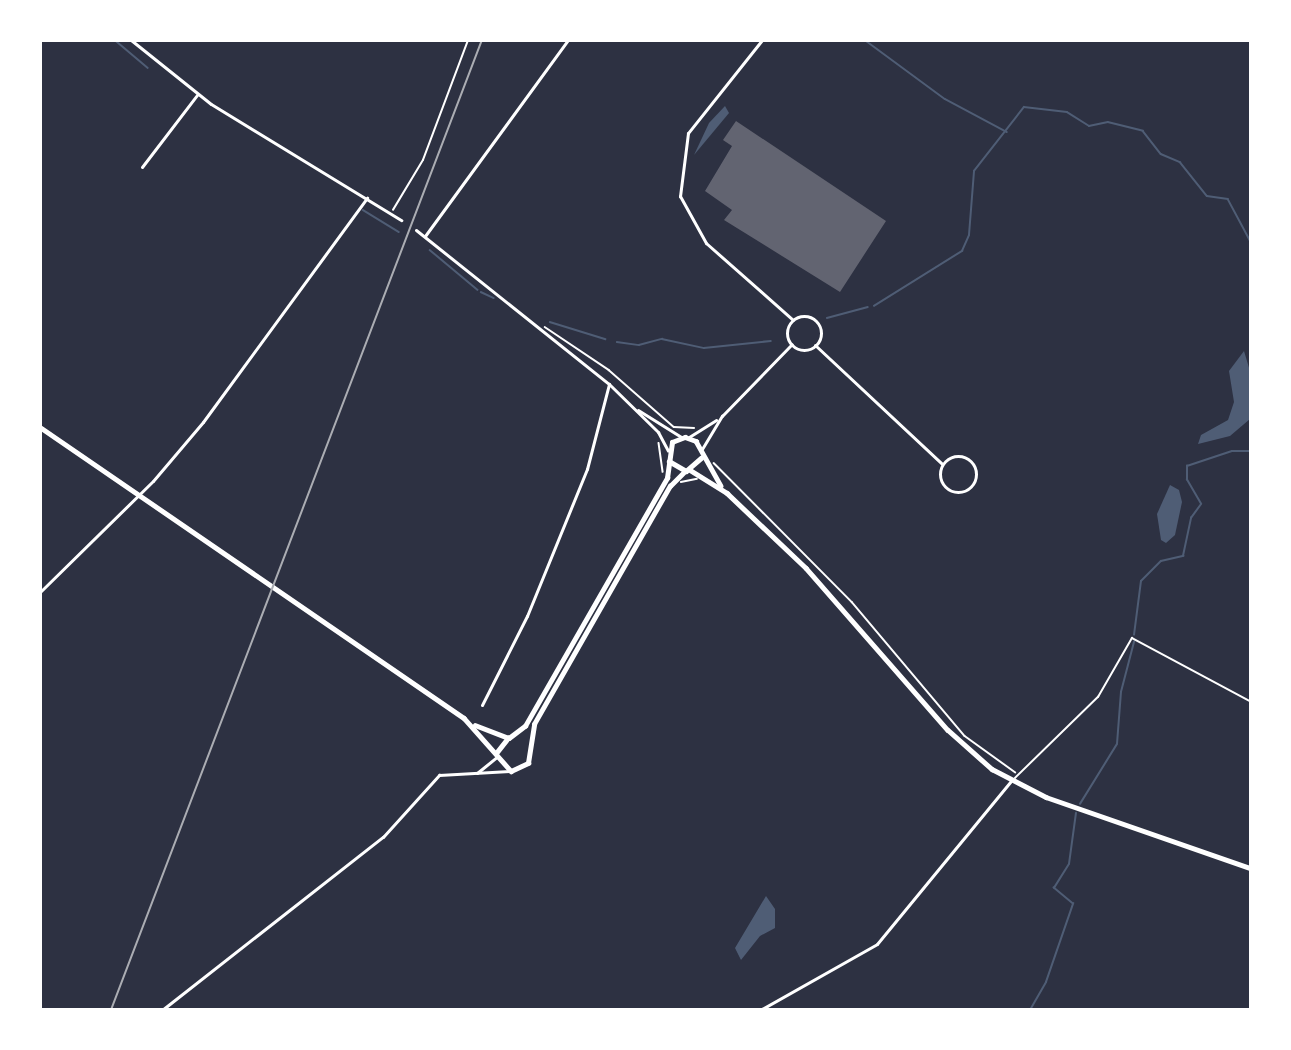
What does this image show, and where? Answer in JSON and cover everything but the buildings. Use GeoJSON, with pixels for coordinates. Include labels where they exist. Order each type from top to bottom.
{"type":"FeatureCollection","features":[{"type":"Feature","properties":{"kind":"main road"},"geometry":{"type":"LineString","coordinates":[[40,428],[278,588],[464,718],[529,747]]}},
{"type":"Feature","properties":{"kind":"main road"},"geometry":{"type":"LineString","coordinates":[[497,755],[510,738],[525,726],[668,475],[668,451],[684,437],[702,453],[727,493],[834,597],[957,740],[1011,781],[1251,868]]}},
{"type":"Feature","properties":{"kind":"main road"},"geometry":{"type":"LineString","coordinates":[[464,718],[511,771],[526,765],[537,718],[670,486],[688,471],[702,453]]}},
{"type":"Feature","properties":{"kind":"main road"},"geometry":{"type":"LineString","coordinates":[[668,459],[727,493]]}},
{"type":"Feature","properties":{"kind":"street"},"geometry":{"type":"LineString","coordinates":[[131,40],[197,95],[401,220]]}},
{"type":"Feature","properties":{"kind":"street"},"geometry":{"type":"LineString","coordinates":[[425,236],[568,40]]}},
{"type":"Feature","properties":{"kind":"street"},"geometry":{"type":"LineString","coordinates":[[762,40],[688,134],[680,196],[706,243],[792,320]]}},
{"type":"Feature","properties":{"kind":"street"},"geometry":{"type":"LineString","coordinates":[[142,167],[197,95]]}},
{"type":"Feature","properties":{"kind":"street"},"geometry":{"type":"LineString","coordinates":[[40,592],[153,481],[203,423],[367,198]]}},
{"type":"Feature","properties":{"kind":"street"},"geometry":{"type":"LineString","coordinates":[[416,230],[540,326],[665,432],[684,437],[722,416]]}},
{"type":"Feature","properties":{"kind":"street"},"geometry":{"type":"LineString","coordinates":[[792,320],[803,316],[818,323],[815,345]]}},
{"type":"Feature","properties":{"kind":"street"},"geometry":{"type":"LineString","coordinates":[[792,320],[787,335],[792,344],[801,349],[815,345]]}},
{"type":"Feature","properties":{"kind":"street"},"geometry":{"type":"LineString","coordinates":[[702,453],[722,416],[792,344]]}},
{"type":"Feature","properties":{"kind":"street"},"geometry":{"type":"LineString","coordinates":[[815,345],[942,465],[942,482],[951,490],[965,490],[974,481],[975,468],[964,457],[952,456],[942,465]]}},
{"type":"Feature","properties":{"kind":"street"},"geometry":{"type":"LineString","coordinates":[[482,705],[527,616],[587,470],[609,384]]}},
{"type":"Feature","properties":{"kind":"street"},"geometry":{"type":"LineString","coordinates":[[625,399],[668,451]]}},
{"type":"Feature","properties":{"kind":"street"},"geometry":{"type":"LineString","coordinates":[[162,1010],[383,837],[439,776],[485,771],[497,755]]}},
{"type":"Feature","properties":{"kind":"street"},"geometry":{"type":"LineString","coordinates":[[470,773],[511,771]]}},
{"type":"Feature","properties":{"kind":"street"},"geometry":{"type":"LineString","coordinates":[[760,1010],[877,944],[1011,781]]}},
{"type":"Feature","properties":{"kind":"lane"},"geometry":{"type":"LineString","coordinates":[[1011,781],[1098,697],[1132,638],[1137,638],[1251,701]]}},
{"type":"Feature","properties":{"kind":"path"},"geometry":{"type":"LineString","coordinates":[[390,213],[423,160],[468,40]]}},
{"type":"Feature","properties":{"kind":"path"},"geometry":{"type":"LineString","coordinates":[[540,326],[594,358],[674,427]]}},
{"type":"Feature","properties":{"kind":"path"},"geometry":{"type":"LineString","coordinates":[[658,447],[660,442]]}},
{"type":"Feature","properties":{"kind":"path"},"geometry":{"type":"LineString","coordinates":[[712,461],[852,602],[965,736],[1018,775]]}},
{"type":"Feature","properties":{"kind":"water"},"geometry":{"type":"Polygon","coordinates":[[[725,106],[729,113],[694,155],[709,123],[725,106]]]}},
{"type":"Feature","properties":{"kind":"water"},"geometry":{"type":"Polygon","coordinates":[[[1244,351],[1250,371],[1250,419],[1230,436],[1198,444],[1201,435],[1228,420],[1234,402],[1229,371],[1244,351]]]}},
{"type":"Feature","properties":{"kind":"water"},"geometry":{"type":"Polygon","coordinates":[[[1170,485],[1179,490],[1182,502],[1175,535],[1166,543],[1161,540],[1157,514],[1170,485]]]}},
{"type":"Feature","properties":{"kind":"water"},"geometry":{"type":"Polygon","coordinates":[[[766,896],[775,909],[775,928],[760,936],[741,960],[735,948],[766,896]]]}},
{"type":"Feature","properties":{"kind":"waterway"},"geometry":{"type":"LineString","coordinates":[[115,40],[148,68]]}},
{"type":"Feature","properties":{"kind":"waterway"},"geometry":{"type":"LineString","coordinates":[[865,40],[945,99],[1007,132]]}},
{"type":"Feature","properties":{"kind":"waterway"},"geometry":{"type":"LineString","coordinates":[[874,306],[962,251],[969,235],[974,171],[1024,107],[1067,112],[1089,126],[1108,122],[1143,131],[1161,154],[1180,162],[1207,196],[1228,199],[1250,240]]}},
{"type":"Feature","properties":{"kind":"waterway"},"geometry":{"type":"LineString","coordinates":[[363,210],[399,232]]}},
{"type":"Feature","properties":{"kind":"waterway"},"geometry":{"type":"LineString","coordinates":[[430,250],[478,290]]}},
{"type":"Feature","properties":{"kind":"waterway"},"geometry":{"type":"LineString","coordinates":[[481,292],[494,298]]}},
{"type":"Feature","properties":{"kind":"waterway"},"geometry":{"type":"LineString","coordinates":[[827,318],[868,307]]}},
{"type":"Feature","properties":{"kind":"waterway"},"geometry":{"type":"LineString","coordinates":[[550,322],[605,339]]}},
{"type":"Feature","properties":{"kind":"waterway"},"geometry":{"type":"LineString","coordinates":[[617,342],[639,345],[662,339],[704,348],[771,341]]}},
{"type":"Feature","properties":{"kind":"waterway"},"geometry":{"type":"LineString","coordinates":[[1134,635],[1141,581],[1161,561],[1183,556],[1191,518],[1201,504],[1187,480],[1187,466],[1232,451],[1250,451]]}},
{"type":"Feature","properties":{"kind":"waterway"},"geometry":{"type":"LineString","coordinates":[[1080,804],[1117,744],[1121,692],[1134,642]]}},
{"type":"Feature","properties":{"kind":"waterway"},"geometry":{"type":"LineString","coordinates":[[1030,1010],[1046,982],[1073,904],[1054,888],[1069,864],[1076,813]]}},
{"type":"Feature","properties":{"kind":"railway"},"geometry":{"type":"LineString","coordinates":[[111,1010],[482,40]]}}]}
